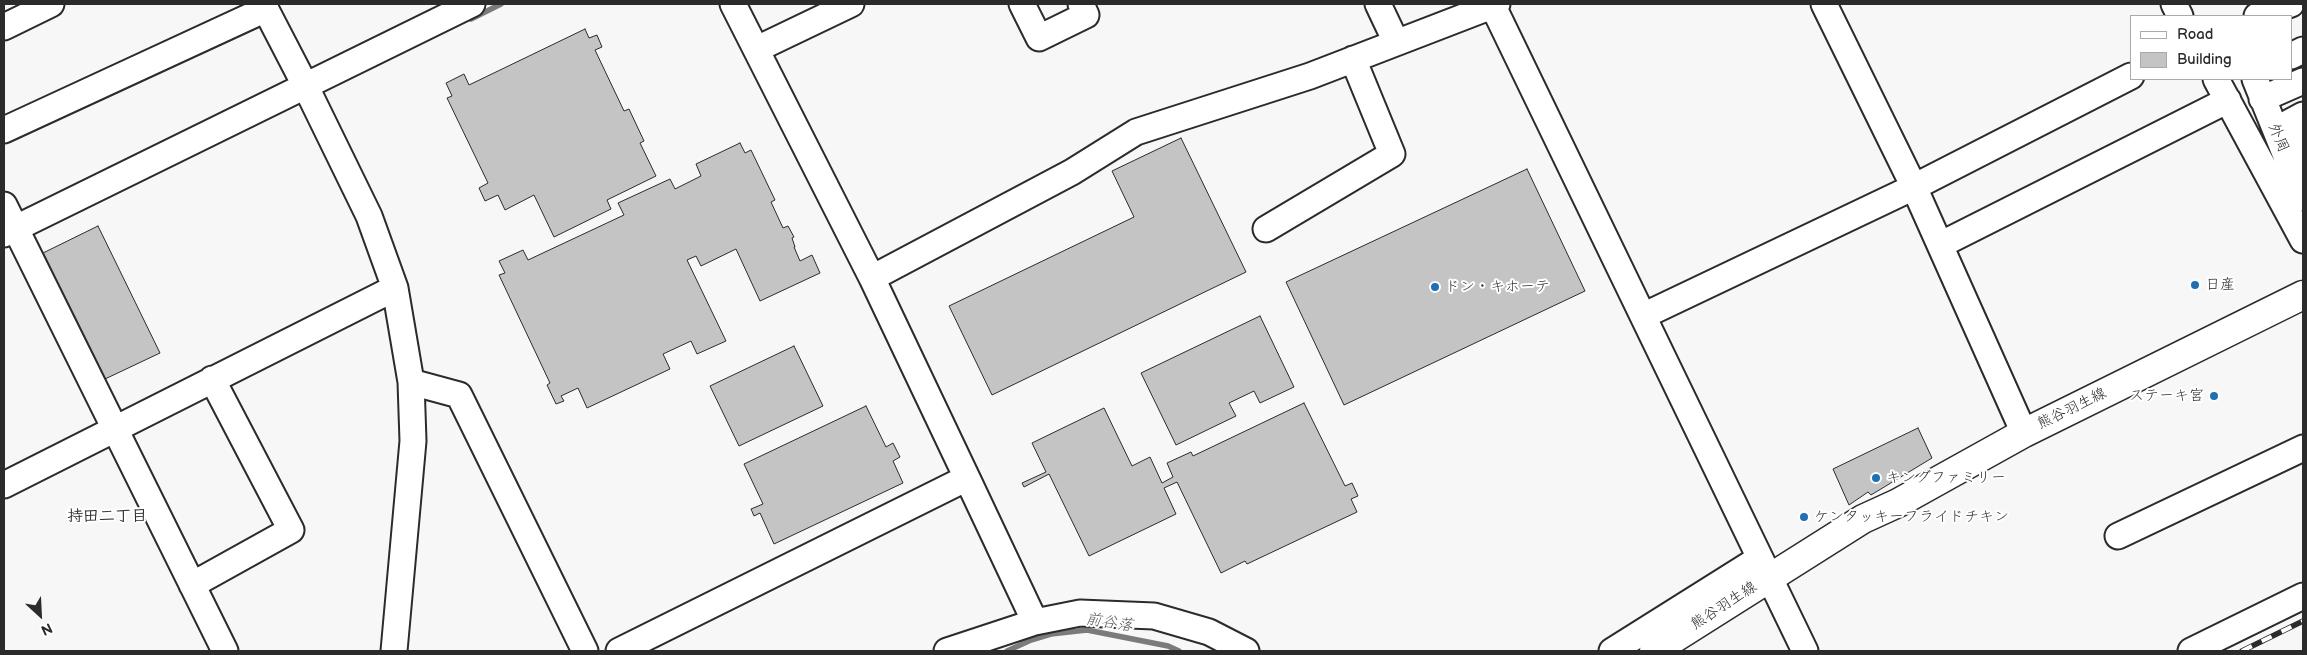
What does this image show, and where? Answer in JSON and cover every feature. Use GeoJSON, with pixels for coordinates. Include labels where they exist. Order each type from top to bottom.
{"type":"FeatureCollection","features":[{"type":"Feature","properties":{"kind":"main road","name":"熊谷羽生線"},"geometry":{"type":"LineString","coordinates":[[1654,651],[1769,576],[1870,528],[1898,504],[2024,432],[2303,295]]}},
{"type":"Feature","properties":{"kind":"main road","name":"熊谷羽生線"},"geometry":{"type":"LineString","coordinates":[[1689,651],[1769,576]]}},
{"type":"Feature","properties":{"kind":"street"},"geometry":{"type":"LineString","coordinates":[[4,27],[51,4]]}},
{"type":"Feature","properties":{"kind":"street"},"geometry":{"type":"LineString","coordinates":[[10,231],[310,94],[445,9],[472,4]]}},
{"type":"Feature","properties":{"kind":"street"},"geometry":{"type":"LineString","coordinates":[[733,4],[872,278],[1035,622]]}},
{"type":"Feature","properties":{"kind":"street"},"geometry":{"type":"LineString","coordinates":[[757,49],[851,4]]}},
{"type":"Feature","properties":{"kind":"street"},"geometry":{"type":"LineString","coordinates":[[1022,4],[1039,38],[1086,15],[1081,4]]}},
{"type":"Feature","properties":{"kind":"street"},"geometry":{"type":"LineString","coordinates":[[1378,4],[1396,42]]}},
{"type":"Feature","properties":{"kind":"street"},"geometry":{"type":"LineString","coordinates":[[872,278],[1072,172],[1136,132],[1221,106],[1353,59],[1494,4],[1805,651]]}},
{"type":"Feature","properties":{"kind":"street"},"geometry":{"type":"LineString","coordinates":[[1824,4],[1914,186],[2024,432]]}},
{"type":"Feature","properties":{"kind":"street"},"geometry":{"type":"LineString","coordinates":[[2260,15],[2289,4]]}},
{"type":"Feature","properties":{"kind":"street"},"geometry":{"type":"LineString","coordinates":[[4,130],[264,6],[310,94],[369,216],[395,288],[411,382],[413,441],[394,651]]}},
{"type":"Feature","properties":{"kind":"street"},"geometry":{"type":"LineString","coordinates":[[1266,229],[1392,154],[1353,59]]}},
{"type":"Feature","properties":{"kind":"street"},"geometry":{"type":"LineString","coordinates":[[1645,315],[1914,186],[2130,77]]}},
{"type":"Feature","properties":{"kind":"street"},"geometry":{"type":"LineString","coordinates":[[2217,80],[2303,240]]}},
{"type":"Feature","properties":{"kind":"street"},"geometry":{"type":"LineString","coordinates":[[2258,89],[2303,81]]}},
{"type":"Feature","properties":{"kind":"street","name":"外周"},"geometry":{"type":"LineString","coordinates":[[2258,89],[2301,186]]}},
{"type":"Feature","properties":{"kind":"street"},"geometry":{"type":"LineString","coordinates":[[1940,245],[2228,100]]}},
{"type":"Feature","properties":{"kind":"street"},"geometry":{"type":"LineString","coordinates":[[2303,116],[2290,122],[2303,151]]}},
{"type":"Feature","properties":{"kind":"street"},"geometry":{"type":"LineString","coordinates":[[4,205],[10,231],[114,428],[225,651]]}},
{"type":"Feature","properties":{"kind":"street"},"geometry":{"type":"LineString","coordinates":[[4,485],[395,288]]}},
{"type":"Feature","properties":{"kind":"street"},"geometry":{"type":"LineString","coordinates":[[192,585],[291,530],[212,379]]}},
{"type":"Feature","properties":{"kind":"street"},"geometry":{"type":"LineString","coordinates":[[411,382],[459,394],[585,651]]}},
{"type":"Feature","properties":{"kind":"street"},"geometry":{"type":"LineString","coordinates":[[2118,536],[2303,448]]}},
{"type":"Feature","properties":{"kind":"street"},"geometry":{"type":"LineString","coordinates":[[619,651],[967,478]]}},
{"type":"Feature","properties":{"kind":"street"},"geometry":{"type":"LineString","coordinates":[[1612,651],[1769,576]]}},
{"type":"Feature","properties":{"kind":"street"},"geometry":{"type":"LineString","coordinates":[[2191,651],[2303,596]]}},
{"type":"Feature","properties":{"kind":"street"},"geometry":{"type":"LineString","coordinates":[[947,651],[1035,622],[1080,613],[1154,616],[1209,632],[1246,651]]}},
{"type":"Feature","properties":{"kind":"building"},"geometry":{"type":"Polygon","coordinates":[[[585,29],[589,38],[597,35],[602,47],[595,50],[624,111],[629,109],[644,141],[640,143],[656,176],[607,200],[611,209],[554,237],[534,195],[505,210],[498,195],[485,201],[479,188],[488,183],[447,98],[452,96],[446,83],[464,74],[469,85],[585,29]]]}},
{"type":"Feature","properties":{"kind":"building"},"geometry":{"type":"Polygon","coordinates":[[[1181,138],[1246,272],[992,395],[949,306],[1134,217],[1112,171],[1181,138]]]}},
{"type":"Feature","properties":{"kind":"building"},"geometry":{"type":"Polygon","coordinates":[[[740,143],[745,153],[751,150],[775,200],[771,202],[783,228],[788,226],[794,237],[792,238],[794,247],[800,261],[812,255],[820,273],[760,301],[736,249],[701,266],[696,256],[687,260],[726,341],[697,354],[691,341],[663,354],[670,369],[587,408],[578,388],[561,396],[564,401],[556,404],[547,385],[550,383],[499,275],[505,273],[499,261],[523,250],[528,260],[624,215],[618,203],[670,179],[675,189],[701,176],[696,164],[740,143]]]}},
{"type":"Feature","properties":{"kind":"building","name":"ドン・キホーテ"},"geometry":{"type":"Polygon","coordinates":[[[1527,169],[1585,291],[1344,405],[1286,282],[1527,169]]]}},
{"type":"Feature","properties":{"kind":"building"},"geometry":{"type":"Polygon","coordinates":[[[98,226],[160,353],[105,379],[43,253],[98,226]]]}},
{"type":"Feature","properties":{"kind":"building"},"geometry":{"type":"Polygon","coordinates":[[[1260,316],[1294,387],[1260,403],[1254,391],[1229,403],[1236,416],[1176,445],[1141,373],[1260,316]]]}},
{"type":"Feature","properties":{"kind":"building"},"geometry":{"type":"Polygon","coordinates":[[[794,346],[823,406],[739,446],[710,386],[794,346]]]}},
{"type":"Feature","properties":{"kind":"building"},"geometry":{"type":"Polygon","coordinates":[[[1304,403],[1345,486],[1352,483],[1358,496],[1351,499],[1357,512],[1247,564],[1245,561],[1221,573],[1177,482],[1164,488],[1176,514],[1089,556],[1049,474],[1024,487],[1022,483],[1046,472],[1032,443],[1104,408],[1132,466],[1150,457],[1162,483],[1173,477],[1167,463],[1191,452],[1193,456],[1304,403]]]}},
{"type":"Feature","properties":{"kind":"building"},"geometry":{"type":"Polygon","coordinates":[[[866,406],[886,447],[893,443],[900,457],[893,461],[903,483],[774,544],[760,513],[754,516],[751,509],[763,504],[744,464],[866,406]]]}},
{"type":"Feature","properties":{"kind":"building"},"geometry":{"type":"Polygon","coordinates":[[[1918,428],[1932,458],[1871,495],[1868,492],[1849,505],[1833,469],[1918,428]]]}},
{"type":"Feature","properties":{"kind":"waterway"},"geometry":{"type":"LineString","coordinates":[[471,19],[501,4]]}},
{"type":"Feature","properties":{"kind":"waterway","name":"前谷落"},"geometry":{"type":"LineString","coordinates":[[1007,651],[1031,640],[1051,634],[1087,630],[1168,646],[1179,651]]}},
{"type":"Feature","properties":{"kind":"railway"},"geometry":{"type":"LineString","coordinates":[[2242,651],[2303,621]]}},
{"type":"Feature","properties":{"kind":"place","name":"日産"},"geometry":{"type":"Point","coordinates":[2195,285]}},
{"type":"Feature","properties":{"kind":"place","name":"ドン・キホーテ"},"geometry":{"type":"Point","coordinates":[1435,287]}},
{"type":"Feature","properties":{"kind":"place","name":"ステーキ宮"},"geometry":{"type":"Point","coordinates":[2214,396]}},
{"type":"Feature","properties":{"kind":"place","name":"キングファミリー"},"geometry":{"type":"Point","coordinates":[1876,478]}},
{"type":"Feature","properties":{"kind":"place","name":"ケンタッキーフライドチキン"},"geometry":{"type":"Point","coordinates":[1804,517]}},
{"type":"Feature","properties":{"kind":"district","name":"持田二丁目"},"geometry":{"type":"Point","coordinates":[107,517]}}]}
